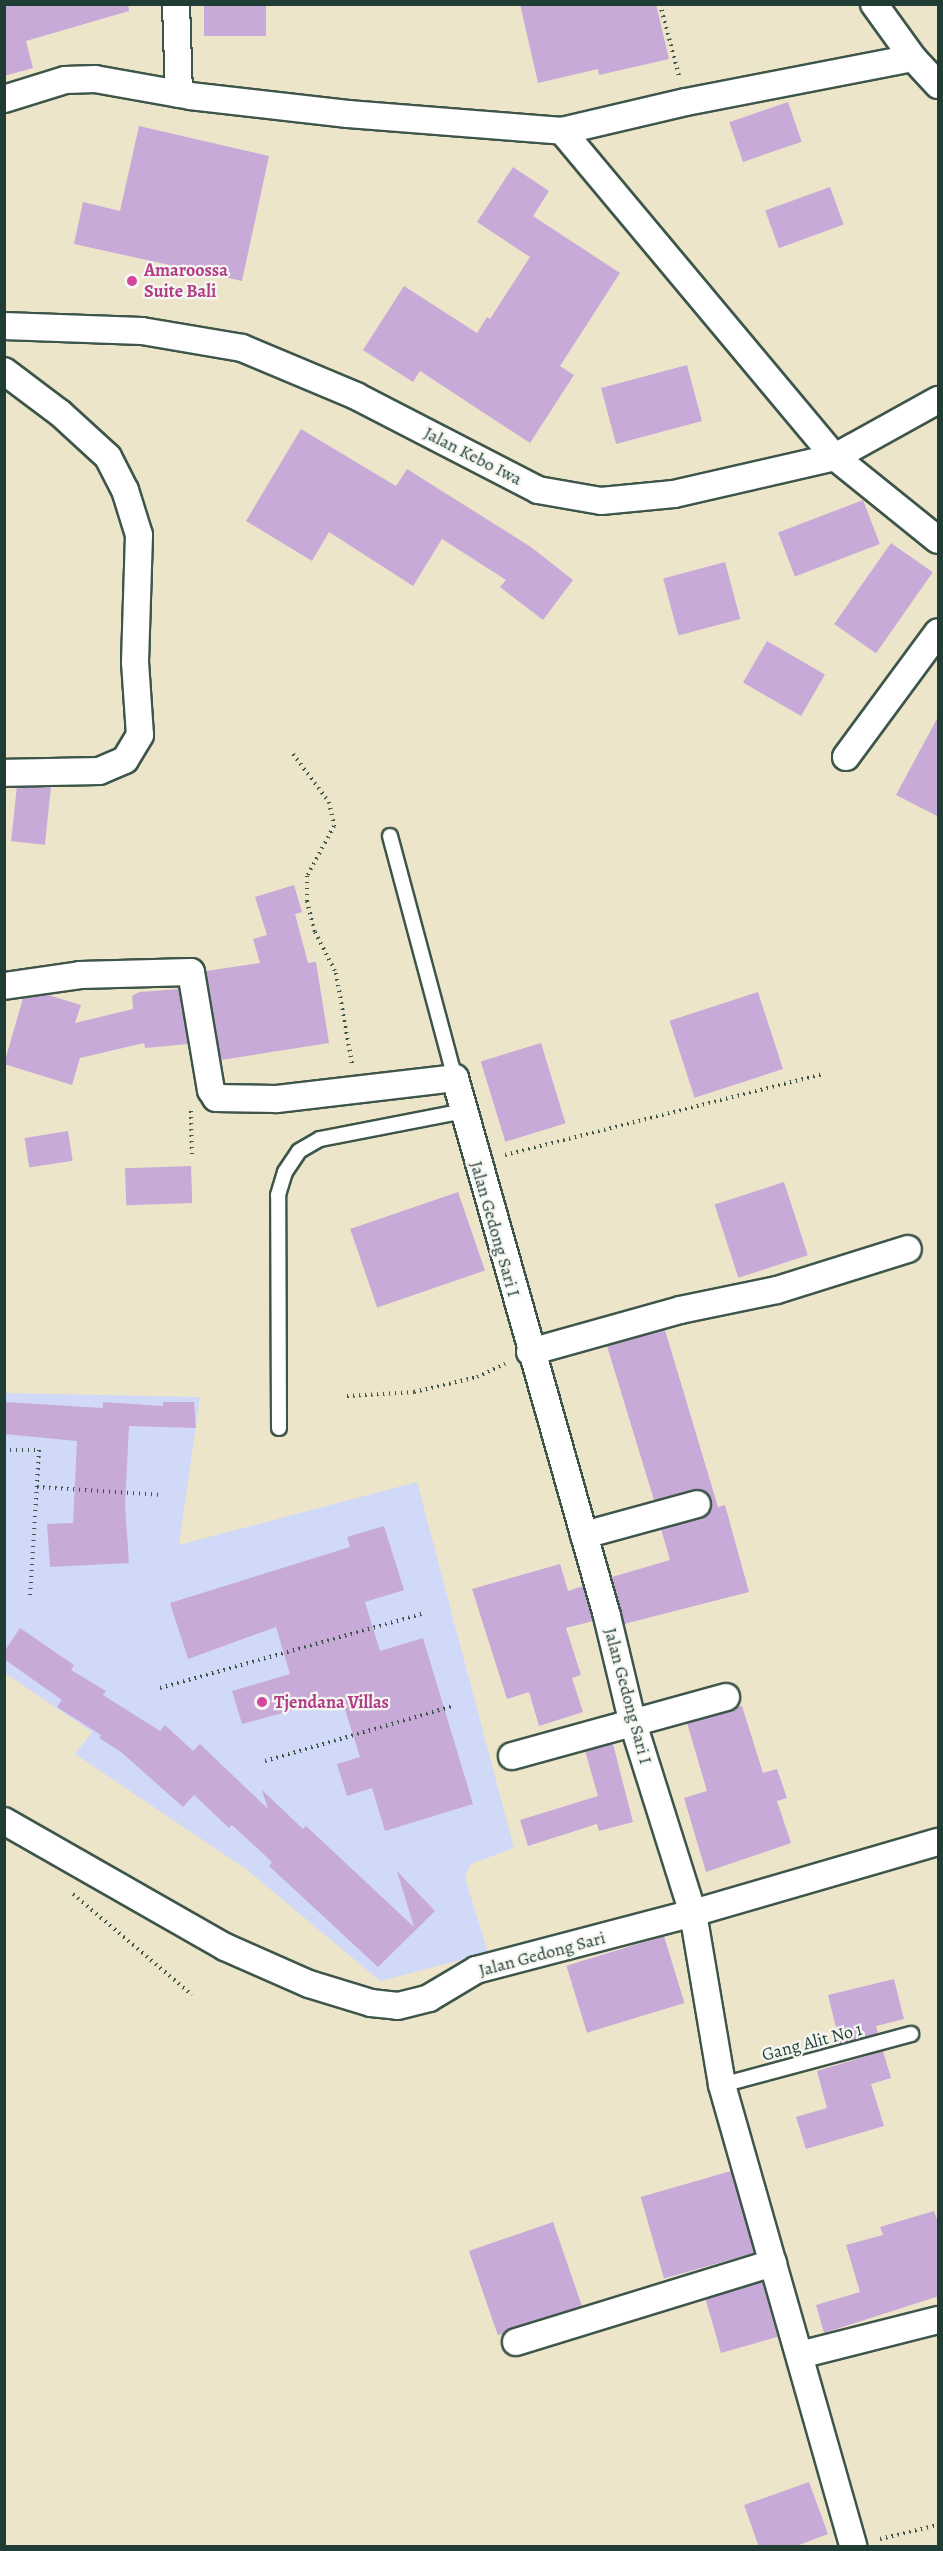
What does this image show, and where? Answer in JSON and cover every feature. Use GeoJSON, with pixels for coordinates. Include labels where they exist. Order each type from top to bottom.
{"type":"FeatureCollection","features":[{"type":"Feature","properties":{"kind":"street"},"geometry":{"type":"LineString","coordinates":[[176,4],[179,94]]}},
{"type":"Feature","properties":{"kind":"street"},"geometry":{"type":"LineString","coordinates":[[874,4],[913,58],[939,85]]}},
{"type":"Feature","properties":{"kind":"street"},"geometry":{"type":"LineString","coordinates":[[4,99],[66,80],[95,79],[179,94],[348,114],[562,132],[686,102],[913,58]]}},
{"type":"Feature","properties":{"kind":"street"},"geometry":{"type":"LineString","coordinates":[[562,132],[835,457],[939,540]]}},
{"type":"Feature","properties":{"kind":"street","name":"Jalan Kebo Iwa"},"geometry":{"type":"LineString","coordinates":[[4,326],[142,331],[242,348],[356,396],[538,490],[601,501],[674,494],[835,457],[939,399]]}},
{"type":"Feature","properties":{"kind":"street"},"geometry":{"type":"LineString","coordinates":[[4,371],[60,413],[108,457],[125,490],[139,535],[135,662],[141,735],[125,760],[99,771],[4,773]]}},
{"type":"Feature","properties":{"kind":"street"},"geometry":{"type":"LineString","coordinates":[[846,757],[939,632]]}},
{"type":"Feature","properties":{"kind":"street"},"geometry":{"type":"LineString","coordinates":[[4,986],[80,975],[186,970],[195,985],[211,1090],[216,1098],[277,1099],[455,1078]]}},
{"type":"Feature","properties":{"kind":"street","name":"Jalan Gedong Sari I"},"geometry":{"type":"LineString","coordinates":[[455,1078],[476,1162],[584,1535],[632,1720],[693,1913],[722,2085],[853,2546]]}},
{"type":"Feature","properties":{"kind":"street"},"geometry":{"type":"LineString","coordinates":[[530,1352],[680,1310],[777,1290],[908,1249]]}},
{"type":"Feature","properties":{"kind":"street"},"geometry":{"type":"LineString","coordinates":[[584,1535],[697,1504]]}},
{"type":"Feature","properties":{"kind":"street"},"geometry":{"type":"LineString","coordinates":[[512,1756],[632,1720],[726,1697]]}},
{"type":"Feature","properties":{"kind":"street","name":"Jalan Gedong Sari"},"geometry":{"type":"LineString","coordinates":[[4,1821],[225,1947],[309,1983],[371,2003],[398,2006],[429,1998],[476,1970],[693,1913],[939,1842]]}},
{"type":"Feature","properties":{"kind":"street"},"geometry":{"type":"LineString","coordinates":[[516,2342],[773,2263]]}},
{"type":"Feature","properties":{"kind":"street"},"geometry":{"type":"LineString","coordinates":[[800,2355],[939,2320]]}},
{"type":"Feature","properties":{"kind":"lane"},"geometry":{"type":"LineString","coordinates":[[390,836],[455,1078]]}},
{"type":"Feature","properties":{"kind":"lane"},"geometry":{"type":"LineString","coordinates":[[279,1428],[278,1195],[285,1172],[299,1150],[320,1139],[464,1111]]}},
{"type":"Feature","properties":{"kind":"lane","name":"Gang Alit No 1"},"geometry":{"type":"LineString","coordinates":[[722,2085],[911,2034]]}},
{"type":"Feature","properties":{"kind":"path"},"geometry":{"type":"LineString","coordinates":[[660,4],[686,102]]}},
{"type":"Feature","properties":{"kind":"path"},"geometry":{"type":"LineString","coordinates":[[293,754],[329,802],[334,826],[307,876],[307,901],[315,932],[336,973],[357,1089]]}},
{"type":"Feature","properties":{"kind":"path"},"geometry":{"type":"LineString","coordinates":[[476,1162],[822,1074]]}},
{"type":"Feature","properties":{"kind":"path"},"geometry":{"type":"LineString","coordinates":[[347,1396],[414,1392],[477,1377],[530,1352]]}},
{"type":"Feature","properties":{"kind":"path"},"geometry":{"type":"LineString","coordinates":[[4,1450],[39,1450],[30,1598]]}},
{"type":"Feature","properties":{"kind":"path"},"geometry":{"type":"LineString","coordinates":[[37,1487],[163,1495]]}},
{"type":"Feature","properties":{"kind":"path"},"geometry":{"type":"LineString","coordinates":[[160,1688],[425,1612]]}},
{"type":"Feature","properties":{"kind":"path"},"geometry":{"type":"LineString","coordinates":[[265,1761],[453,1706]]}},
{"type":"Feature","properties":{"kind":"path"},"geometry":{"type":"LineString","coordinates":[[66,1889],[192,1995]]}},
{"type":"Feature","properties":{"kind":"path"},"geometry":{"type":"LineString","coordinates":[[853,2546],[939,2525]]}},
{"type":"Feature","properties":{"kind":"shaded area","name":"Tjendana Villas"},"geometry":{"type":"Polygon","coordinates":[[[5,1393],[200,1397],[179,1545],[417,1482],[514,1848],[471,1864],[465,1877],[488,1953],[380,1981],[246,1869],[75,1754],[92,1732],[5,1673],[5,1393]]]}},
{"type":"Feature","properties":{"kind":"building"},"geometry":{"type":"Polygon","coordinates":[[[4,4],[128,4],[129,11],[26,41],[33,68],[4,76],[4,4]]]}},
{"type":"Feature","properties":{"kind":"building"},"geometry":{"type":"Polygon","coordinates":[[[204,4],[266,4],[266,36],[204,36],[204,4]]]}},
{"type":"Feature","properties":{"kind":"building"},"geometry":{"type":"Polygon","coordinates":[[[520,4],[656,4],[669,59],[599,75],[598,69],[538,83],[520,4]]]}},
{"type":"Feature","properties":{"kind":"building"},"geometry":{"type":"Polygon","coordinates":[[[788,102],[802,142],[743,162],[729,122],[788,102]]]}},
{"type":"Feature","properties":{"kind":"building"},"geometry":{"type":"Polygon","coordinates":[[[139,126],[269,156],[242,281],[74,244],[83,202],[120,211],[139,126]]]}},
{"type":"Feature","properties":{"kind":"building"},"geometry":{"type":"Polygon","coordinates":[[[513,167],[549,191],[533,216],[620,273],[560,366],[574,375],[530,443],[420,371],[413,382],[363,350],[404,286],[477,333],[487,317],[490,319],[530,257],[477,222],[513,167]]]}},
{"type":"Feature","properties":{"kind":"building"},"geometry":{"type":"Polygon","coordinates":[[[830,187],[844,225],[779,248],[765,211],[830,187]]]}},
{"type":"Feature","properties":{"kind":"building"},"geometry":{"type":"Polygon","coordinates":[[[687,365],[702,421],[616,444],[601,388],[687,365]]]}},
{"type":"Feature","properties":{"kind":"building"},"geometry":{"type":"Polygon","coordinates":[[[301,429],[396,486],[407,469],[531,547],[573,580],[543,620],[500,587],[506,580],[442,539],[413,586],[329,532],[312,561],[246,521],[301,429]]]}},
{"type":"Feature","properties":{"kind":"building"},"geometry":{"type":"Polygon","coordinates":[[[863,500],[880,544],[795,576],[778,533],[863,500]]]}},
{"type":"Feature","properties":{"kind":"building"},"geometry":{"type":"Polygon","coordinates":[[[891,543],[933,572],[876,653],[834,624],[891,543]]]}},
{"type":"Feature","properties":{"kind":"building"},"geometry":{"type":"Polygon","coordinates":[[[725,562],[740,619],[678,636],[663,579],[725,562]]]}},
{"type":"Feature","properties":{"kind":"building"},"geometry":{"type":"Polygon","coordinates":[[[767,641],[825,674],[801,716],[743,683],[767,641]]]}},
{"type":"Feature","properties":{"kind":"building"},"geometry":{"type":"Polygon","coordinates":[[[939,715],[939,817],[896,795],[939,715]]]}},
{"type":"Feature","properties":{"kind":"building"},"geometry":{"type":"Polygon","coordinates":[[[17,783],[51,787],[45,845],[11,841],[17,783]]]}},
{"type":"Feature","properties":{"kind":"building"},"geometry":{"type":"Polygon","coordinates":[[[294,885],[302,912],[295,914],[308,963],[316,962],[329,1043],[221,1060],[206,971],[260,963],[253,939],[267,935],[255,897],[294,885]]]}},
{"type":"Feature","properties":{"kind":"building"},"geometry":{"type":"Polygon","coordinates":[[[179,989],[188,1044],[145,1048],[144,1043],[80,1058],[72,1085],[4,1064],[23,998],[48,995],[81,1005],[75,1023],[133,1009],[132,996],[139,992],[179,989]]]}},
{"type":"Feature","properties":{"kind":"building"},"geometry":{"type":"Polygon","coordinates":[[[758,992],[783,1069],[695,1098],[670,1021],[758,992]]]}},
{"type":"Feature","properties":{"kind":"building"},"geometry":{"type":"Polygon","coordinates":[[[541,1043],[566,1123],[505,1142],[481,1061],[541,1043]]]}},
{"type":"Feature","properties":{"kind":"building"},"geometry":{"type":"Polygon","coordinates":[[[68,1131],[73,1161],[29,1168],[25,1138],[68,1131]]]}},
{"type":"Feature","properties":{"kind":"building"},"geometry":{"type":"Polygon","coordinates":[[[191,1166],[192,1203],[126,1205],[125,1168],[191,1166]]]}},
{"type":"Feature","properties":{"kind":"building"},"geometry":{"type":"Polygon","coordinates":[[[784,1182],[808,1255],[738,1278],[715,1205],[784,1182]]]}},
{"type":"Feature","properties":{"kind":"building"},"geometry":{"type":"Polygon","coordinates":[[[458,1192],[485,1270],[377,1308],[350,1229],[458,1192]]]}},
{"type":"Feature","properties":{"kind":"building"},"geometry":{"type":"Polygon","coordinates":[[[665,1330],[718,1507],[725,1505],[749,1592],[624,1624],[612,1577],[670,1560],[661,1529],[702,1518],[712,1507],[708,1494],[700,1489],[654,1500],[607,1346],[665,1330]]]}},
{"type":"Feature","properties":{"kind":"building"},"geometry":{"type":"Polygon","coordinates":[[[4,1402],[103,1408],[103,1402],[163,1406],[163,1402],[194,1402],[196,1428],[129,1426],[125,1504],[129,1563],[50,1567],[47,1524],[73,1523],[77,1441],[4,1434],[4,1402]]]}},
{"type":"Feature","properties":{"kind":"building"},"geometry":{"type":"Polygon","coordinates":[[[384,1526],[404,1590],[365,1602],[380,1651],[423,1638],[473,1804],[385,1831],[372,1788],[347,1796],[337,1764],[360,1757],[341,1697],[242,1724],[232,1691],[290,1674],[276,1627],[188,1659],[170,1603],[350,1547],[347,1537],[384,1526]]]}},
{"type":"Feature","properties":{"kind":"building"},"geometry":{"type":"Polygon","coordinates":[[[560,1564],[568,1591],[583,1586],[593,1621],[566,1628],[581,1675],[572,1678],[583,1712],[539,1726],[529,1692],[507,1699],[472,1589],[560,1564]]]}},
{"type":"Feature","properties":{"kind":"building"},"geometry":{"type":"Polygon","coordinates":[[[20,1628],[74,1665],[71,1670],[106,1691],[103,1695],[160,1731],[165,1725],[193,1751],[200,1744],[268,1809],[262,1790],[303,1829],[306,1826],[414,1927],[397,1871],[435,1911],[378,1967],[269,1866],[272,1862],[232,1825],[229,1828],[194,1795],[183,1807],[121,1752],[99,1738],[101,1735],[57,1707],[62,1700],[4,1659],[4,1652],[20,1628]]]}},
{"type":"Feature","properties":{"kind":"building"},"geometry":{"type":"Polygon","coordinates":[[[742,1706],[763,1773],[777,1769],[787,1798],[777,1801],[791,1843],[706,1872],[684,1798],[707,1791],[687,1723],[742,1706]]]}},
{"type":"Feature","properties":{"kind":"building"},"geometry":{"type":"Polygon","coordinates":[[[613,1744],[633,1822],[599,1831],[597,1824],[528,1846],[520,1820],[598,1796],[585,1751],[613,1744]]]}},
{"type":"Feature","properties":{"kind":"building"},"geometry":{"type":"Polygon","coordinates":[[[664,1936],[684,2003],[587,2033],[566,1966],[664,1936]]]}},
{"type":"Feature","properties":{"kind":"building"},"geometry":{"type":"Polygon","coordinates":[[[894,1979],[904,2019],[876,2026],[878,2034],[840,2044],[828,1995],[894,1979]]]}},
{"type":"Feature","properties":{"kind":"building"},"geometry":{"type":"Polygon","coordinates":[[[883,2051],[891,2078],[871,2084],[884,2126],[806,2149],[796,2117],[827,2108],[817,2071],[883,2051]]]}},
{"type":"Feature","properties":{"kind":"building"},"geometry":{"type":"Polygon","coordinates":[[[731,2171],[754,2253],[664,2279],[641,2197],[731,2171]]]}},
{"type":"Feature","properties":{"kind":"building"},"geometry":{"type":"Polygon","coordinates":[[[934,2211],[939,2225],[939,2296],[824,2333],[816,2305],[860,2292],[846,2245],[883,2235],[880,2227],[934,2211]]]}},
{"type":"Feature","properties":{"kind":"building"},"geometry":{"type":"Polygon","coordinates":[[[553,2222],[582,2306],[498,2335],[469,2251],[553,2222]]]}},
{"type":"Feature","properties":{"kind":"building"},"geometry":{"type":"Polygon","coordinates":[[[762,2282],[778,2337],[721,2353],[705,2298],[762,2282]]]}},
{"type":"Feature","properties":{"kind":"building"},"geometry":{"type":"Polygon","coordinates":[[[809,2482],[828,2534],[794,2547],[759,2547],[744,2505],[809,2482]]]}},
{"type":"Feature","properties":{"kind":"place","name":"Amaroossa Suite Bali"},"geometry":{"type":"Point","coordinates":[132,281]}},
{"type":"Feature","properties":{"kind":"place","name":"Tjendana Villas"},"geometry":{"type":"Point","coordinates":[262,1702]}}]}
